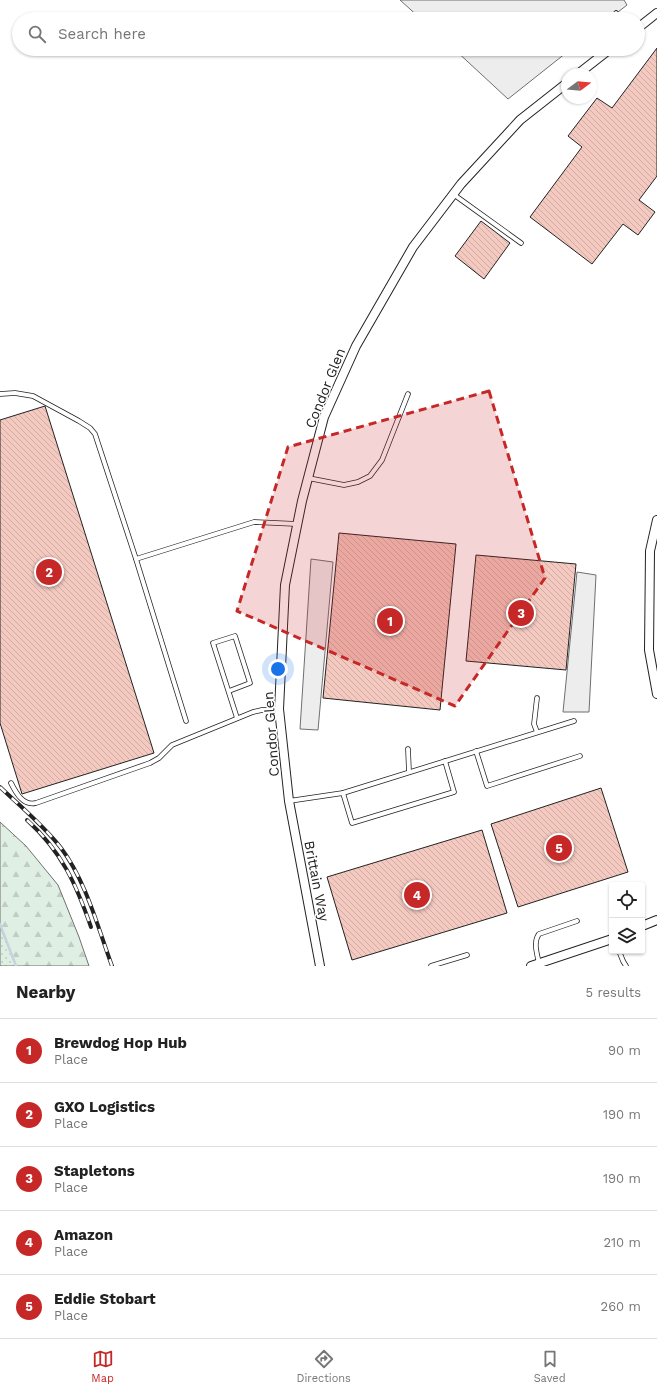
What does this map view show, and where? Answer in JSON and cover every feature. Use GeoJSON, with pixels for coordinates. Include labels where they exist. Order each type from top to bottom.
{"type":"FeatureCollection","features":[{"type":"Feature","properties":{"kind":"street"},"geometry":{"type":"LineString","coordinates":[[645,22],[657,13]]}},
{"type":"Feature","properties":{"kind":"street"},"geometry":{"type":"LineString","coordinates":[[586,68],[601,56]]}},
{"type":"Feature","properties":{"kind":"street","name":"Condor Glen"},"geometry":{"type":"LineString","coordinates":[[289,801],[279,709],[285,585],[297,524],[324,417],[356,346],[413,247],[461,184],[520,120],[561,87]]}},
{"type":"Feature","properties":{"kind":"street"},"geometry":{"type":"LineString","coordinates":[[657,520],[650,551],[650,650],[657,694]]}},
{"type":"Feature","properties":{"kind":"street","name":"Brittain Way"},"geometry":{"type":"LineString","coordinates":[[289,801],[320,966]]}},
{"type":"Feature","properties":{"kind":"street"},"geometry":{"type":"LineString","coordinates":[[645,925],[657,920]]}},
{"type":"Feature","properties":{"kind":"street"},"geometry":{"type":"LineString","coordinates":[[531,966],[609,940]]}},
{"type":"Feature","properties":{"kind":"lane"},"geometry":{"type":"LineString","coordinates":[[453,194],[521,243]]}},
{"type":"Feature","properties":{"kind":"lane"},"geometry":{"type":"LineString","coordinates":[[0,394],[15,393],[33,396],[79,420],[90,428],[95,434],[136,559],[186,721]]}},
{"type":"Feature","properties":{"kind":"lane"},"geometry":{"type":"LineString","coordinates":[[308,478],[344,485],[358,482],[370,476],[382,460],[408,394]]}},
{"type":"Feature","properties":{"kind":"lane"},"geometry":{"type":"LineString","coordinates":[[136,559],[254,522],[297,524]]}},
{"type":"Feature","properties":{"kind":"lane"},"geometry":{"type":"LineString","coordinates":[[228,691],[250,683],[235,636],[213,643],[228,691],[237,718]]}},
{"type":"Feature","properties":{"kind":"lane"},"geometry":{"type":"LineString","coordinates":[[537,698],[534,724],[537,732]]}},
{"type":"Feature","properties":{"kind":"lane"},"geometry":{"type":"LineString","coordinates":[[11,783],[17,794],[25,802],[36,804],[150,763],[160,758],[172,745],[237,718],[262,710],[279,709]]}},
{"type":"Feature","properties":{"kind":"lane"},"geometry":{"type":"LineString","coordinates":[[289,801],[343,793],[574,721]]}},
{"type":"Feature","properties":{"kind":"lane"},"geometry":{"type":"LineString","coordinates":[[408,749],[409,772]]}},
{"type":"Feature","properties":{"kind":"lane"},"geometry":{"type":"LineString","coordinates":[[476,751],[487,786],[580,756]]}},
{"type":"Feature","properties":{"kind":"lane"},"geometry":{"type":"LineString","coordinates":[[343,793],[352,823],[454,792],[445,761]]}},
{"type":"Feature","properties":{"kind":"lane"},"geometry":{"type":"LineString","coordinates":[[540,963],[536,950],[537,937],[539,934],[577,920]]}},
{"type":"Feature","properties":{"kind":"lane"},"geometry":{"type":"LineString","coordinates":[[621,954],[626,966]]}},
{"type":"Feature","properties":{"kind":"lane"},"geometry":{"type":"LineString","coordinates":[[432,966],[467,955]]}},
{"type":"Feature","properties":{"kind":"highlighted area"},"geometry":{"type":"Polygon","coordinates":[[[489,391],[545,578],[455,706],[237,611],[288,447],[489,391]]]}},
{"type":"Feature","properties":{"kind":"green space"},"geometry":{"type":"Polygon","coordinates":[[[0,822],[26,846],[58,885],[89,966],[0,966],[0,822]]]}},
{"type":"Feature","properties":{"kind":"green space"},"geometry":{"type":"Polygon","coordinates":[[[0,926],[16,966],[0,966],[0,926]]]}},
{"type":"Feature","properties":{"kind":"shaded area"},"geometry":{"type":"Polygon","coordinates":[[[400,0],[624,0],[627,5],[618,12],[413,12],[400,0]]]}},
{"type":"Feature","properties":{"kind":"shaded area"},"geometry":{"type":"Polygon","coordinates":[[[462,56],[562,56],[508,99],[462,56]]]}},
{"type":"Feature","properties":{"kind":"shaded area"},"geometry":{"type":"Polygon","coordinates":[[[311,559],[333,562],[318,730],[300,729],[311,559]]]}},
{"type":"Feature","properties":{"kind":"shaded area"},"geometry":{"type":"Polygon","coordinates":[[[577,572],[596,575],[589,712],[563,712],[577,572]]]}},
{"type":"Feature","properties":{"kind":"building"},"geometry":{"type":"Polygon","coordinates":[[[657,48],[657,176],[639,200],[655,212],[638,235],[623,224],[592,264],[530,217],[582,147],[568,136],[592,104],[597,104],[597,98],[612,108],[657,48]]]}},
{"type":"Feature","properties":{"kind":"building"},"geometry":{"type":"Polygon","coordinates":[[[481,221],[510,243],[484,279],[455,256],[481,221]]]}},
{"type":"Feature","properties":{"kind":"building"},"geometry":{"type":"Polygon","coordinates":[[[45,406],[154,753],[22,794],[0,723],[0,420],[45,406]]]}},
{"type":"Feature","properties":{"kind":"building"},"geometry":{"type":"Polygon","coordinates":[[[339,533],[456,544],[440,710],[323,698],[339,533]]]}},
{"type":"Feature","properties":{"kind":"building"},"geometry":{"type":"Polygon","coordinates":[[[476,555],[576,564],[566,670],[466,661],[476,555]]]}},
{"type":"Feature","properties":{"kind":"building"},"geometry":{"type":"Polygon","coordinates":[[[601,788],[628,872],[518,907],[491,824],[601,788]]]}},
{"type":"Feature","properties":{"kind":"building"},"geometry":{"type":"Polygon","coordinates":[[[482,830],[507,913],[352,960],[327,877],[482,830]]]}},
{"type":"Feature","properties":{"kind":"waterway"},"geometry":{"type":"LineString","coordinates":[[0,924],[16,966]]}},
{"type":"Feature","properties":{"kind":"railway"},"geometry":{"type":"LineString","coordinates":[[0,787],[32,816],[61,848],[70,861],[91,905],[112,966]]}},
{"type":"Feature","properties":{"kind":"railway"},"geometry":{"type":"LineString","coordinates":[[27,820],[50,844],[59,857],[80,897],[91,927]]}},
{"type":"Feature","properties":{"kind":"place","name":"GXO Logistics"},"geometry":{"type":"Point","coordinates":[49,572]}},
{"type":"Feature","properties":{"kind":"place","name":"Stapletons"},"geometry":{"type":"Point","coordinates":[521,613]}},
{"type":"Feature","properties":{"kind":"place","name":"Brewdog Hop Hub"},"geometry":{"type":"Point","coordinates":[390,621]}},
{"type":"Feature","properties":{"kind":"place","name":"Eddie Stobart"},"geometry":{"type":"Point","coordinates":[559,848]}},
{"type":"Feature","properties":{"kind":"place","name":"Amazon"},"geometry":{"type":"Point","coordinates":[417,895]}}]}
